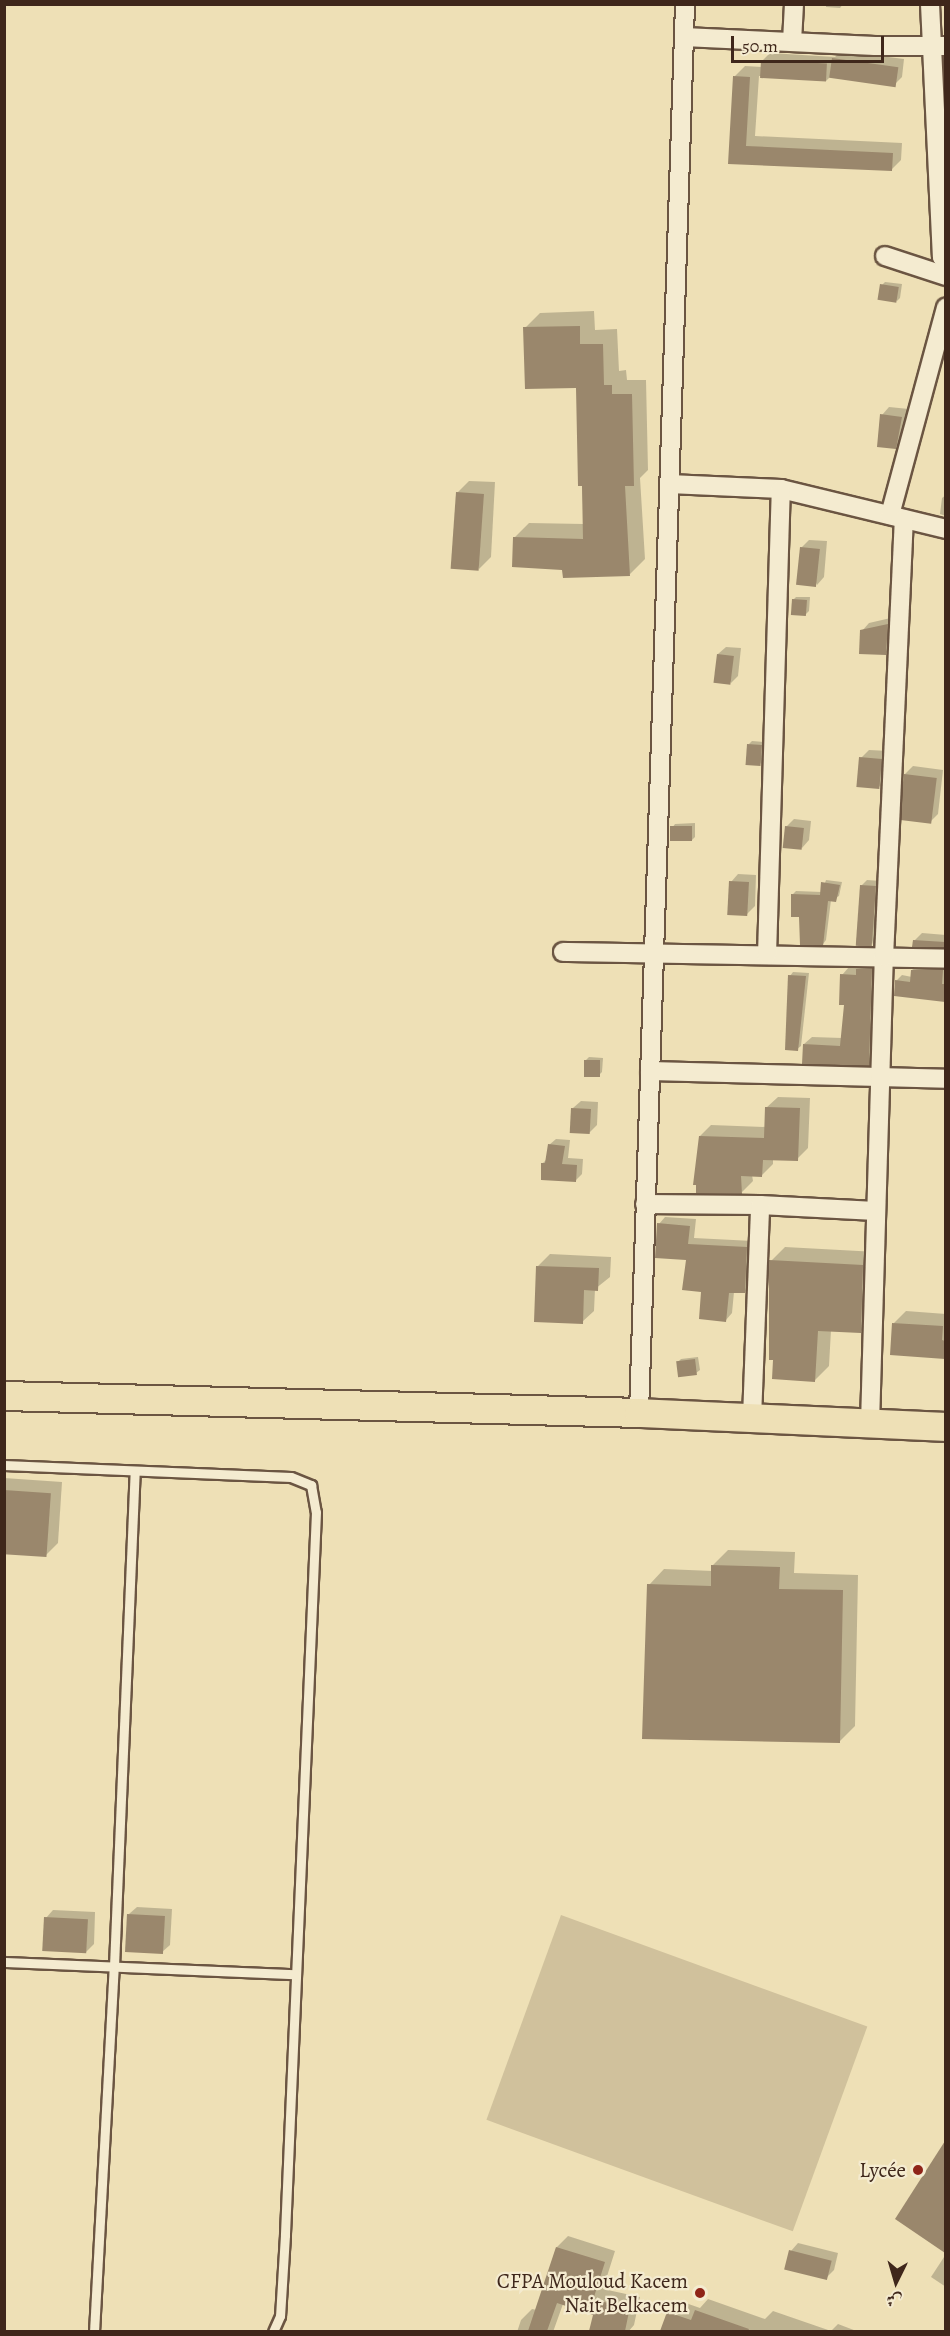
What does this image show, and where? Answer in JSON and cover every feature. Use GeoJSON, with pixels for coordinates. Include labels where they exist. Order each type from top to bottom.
{"type":"FeatureCollection","features":[{"type":"Feature","properties":{"kind":"main road"},"geometry":{"type":"LineString","coordinates":[[4,1396],[639,1413],[945,1427]]}},
{"type":"Feature","properties":{"kind":"street"},"geometry":{"type":"LineString","coordinates":[[639,1413],[685,4]]}},
{"type":"Feature","properties":{"kind":"street"},"geometry":{"type":"LineString","coordinates":[[792,42],[794,4]]}},
{"type":"Feature","properties":{"kind":"street"},"geometry":{"type":"LineString","coordinates":[[930,4],[938,47],[942,257],[945,263]]}},
{"type":"Feature","properties":{"kind":"street"},"geometry":{"type":"LineString","coordinates":[[684,37],[938,47]]}},
{"type":"Feature","properties":{"kind":"street"},"geometry":{"type":"LineString","coordinates":[[885,255],[945,276]]}},
{"type":"Feature","properties":{"kind":"street"},"geometry":{"type":"LineString","coordinates":[[870,1424],[897,517],[945,307]]}},
{"type":"Feature","properties":{"kind":"street"},"geometry":{"type":"LineString","coordinates":[[669,484],[781,489],[945,529]]}},
{"type":"Feature","properties":{"kind":"street"},"geometry":{"type":"LineString","coordinates":[[767,955],[781,489]]}},
{"type":"Feature","properties":{"kind":"street"},"geometry":{"type":"LineString","coordinates":[[563,951],[945,959]]}},
{"type":"Feature","properties":{"kind":"street"},"geometry":{"type":"LineString","coordinates":[[650,1071],[945,1079]]}},
{"type":"Feature","properties":{"kind":"street"},"geometry":{"type":"LineString","coordinates":[[645,1204],[760,1205],[876,1211]]}},
{"type":"Feature","properties":{"kind":"street"},"geometry":{"type":"LineString","coordinates":[[752,1418],[760,1205]]}},
{"type":"Feature","properties":{"kind":"lane"},"geometry":{"type":"LineString","coordinates":[[4,1465],[291,1477],[311,1485],[316,1512],[296,1974],[280,2316],[273,2331]]}},
{"type":"Feature","properties":{"kind":"lane"},"geometry":{"type":"LineString","coordinates":[[94,2331],[114,1966],[135,1471]]}},
{"type":"Feature","properties":{"kind":"lane"},"geometry":{"type":"LineString","coordinates":[[4,1962],[296,1974]]}},
{"type":"Feature","properties":{"kind":"shaded area"},"geometry":{"type":"Polygon","coordinates":[[[561,1915],[867,2026],[793,2231],[486,2120],[561,1915]]]}},
{"type":"Feature","properties":{"kind":"building"},"geometry":{"type":"Polygon","coordinates":[[[832,58],[898,67],[896,87],[829,78],[832,58]]]}},
{"type":"Feature","properties":{"kind":"building"},"geometry":{"type":"Polygon","coordinates":[[[761,60],[827,63],[826,81],[760,78],[761,60]]]}},
{"type":"Feature","properties":{"kind":"building"},"geometry":{"type":"Polygon","coordinates":[[[733,76],[750,77],[746,146],[893,153],[892,171],[728,164],[733,76]]]}},
{"type":"Feature","properties":{"kind":"building"},"geometry":{"type":"Polygon","coordinates":[[[880,284],[899,287],[896,303],[877,300],[880,284]]]}},
{"type":"Feature","properties":{"kind":"building"},"geometry":{"type":"Polygon","coordinates":[[[580,326],[580,344],[603,344],[604,385],[612,385],[612,394],[632,394],[634,486],[625,486],[630,576],[563,578],[562,570],[512,567],[513,537],[583,539],[582,486],[578,486],[576,388],[525,389],[523,327],[580,326]]]}},
{"type":"Feature","properties":{"kind":"building"},"geometry":{"type":"Polygon","coordinates":[[[880,414],[902,417],[896,449],[877,447],[880,414]]]}},
{"type":"Feature","properties":{"kind":"building"},"geometry":{"type":"Polygon","coordinates":[[[456,492],[484,494],[479,571],[451,569],[456,492]]]}},
{"type":"Feature","properties":{"kind":"building"},"geometry":{"type":"Polygon","coordinates":[[[800,547],[820,549],[816,587],[796,585],[800,547]]]}},
{"type":"Feature","properties":{"kind":"building"},"geometry":{"type":"Polygon","coordinates":[[[792,599],[807,600],[806,616],[791,615],[792,599]]]}},
{"type":"Feature","properties":{"kind":"building"},"geometry":{"type":"Polygon","coordinates":[[[888,624],[886,655],[859,654],[860,630],[888,624]]]}},
{"type":"Feature","properties":{"kind":"building"},"geometry":{"type":"Polygon","coordinates":[[[717,654],[734,656],[730,685],[713,683],[717,654]]]}},
{"type":"Feature","properties":{"kind":"building"},"geometry":{"type":"Polygon","coordinates":[[[747,744],[762,745],[760,766],[746,765],[747,744]]]}},
{"type":"Feature","properties":{"kind":"building"},"geometry":{"type":"Polygon","coordinates":[[[859,757],[882,759],[879,789],[856,787],[859,757]]]}},
{"type":"Feature","properties":{"kind":"building"},"geometry":{"type":"Polygon","coordinates":[[[904,774],[937,778],[931,824],[898,820],[904,774]]]}},
{"type":"Feature","properties":{"kind":"building"},"geometry":{"type":"Polygon","coordinates":[[[670,826],[692,826],[692,841],[670,841],[670,826]]]}},
{"type":"Feature","properties":{"kind":"building"},"geometry":{"type":"Polygon","coordinates":[[[785,826],[804,828],[802,850],[783,848],[785,826]]]}},
{"type":"Feature","properties":{"kind":"building"},"geometry":{"type":"Polygon","coordinates":[[[729,881],[749,882],[747,916],[727,915],[729,881]]]}},
{"type":"Feature","properties":{"kind":"building"},"geometry":{"type":"Polygon","coordinates":[[[821,882],[840,885],[836,902],[828,901],[823,946],[800,945],[799,917],[791,917],[791,894],[820,895],[821,882]]]}},
{"type":"Feature","properties":{"kind":"building"},"geometry":{"type":"Polygon","coordinates":[[[860,885],[876,886],[872,947],[856,946],[860,885]]]}},
{"type":"Feature","properties":{"kind":"building"},"geometry":{"type":"Polygon","coordinates":[[[913,940],[945,942],[945,948],[912,947],[913,940]]]}},
{"type":"Feature","properties":{"kind":"building"},"geometry":{"type":"Polygon","coordinates":[[[856,969],[872,969],[869,1066],[802,1064],[803,1044],[840,1046],[844,1005],[839,1005],[840,974],[856,975],[856,969]]]}},
{"type":"Feature","properties":{"kind":"building"},"geometry":{"type":"Polygon","coordinates":[[[911,970],[943,970],[942,984],[945,984],[945,1002],[894,996],[895,980],[910,982],[911,970]]]}},
{"type":"Feature","properties":{"kind":"building"},"geometry":{"type":"Polygon","coordinates":[[[788,975],[806,976],[798,1051],[785,1050],[788,975]]]}},
{"type":"Feature","properties":{"kind":"building"},"geometry":{"type":"Polygon","coordinates":[[[584,1060],[600,1060],[600,1077],[584,1077],[584,1060]]]}},
{"type":"Feature","properties":{"kind":"building"},"geometry":{"type":"Polygon","coordinates":[[[765,1107],[800,1108],[798,1161],[763,1160],[762,1177],[741,1176],[742,1194],[696,1193],[696,1185],[693,1185],[699,1136],[764,1138],[765,1107]]]}},
{"type":"Feature","properties":{"kind":"building"},"geometry":{"type":"Polygon","coordinates":[[[571,1108],[591,1109],[590,1134],[570,1133],[571,1108]]]}},
{"type":"Feature","properties":{"kind":"building"},"geometry":{"type":"Polygon","coordinates":[[[548,1144],[565,1146],[562,1164],[577,1165],[576,1182],[541,1180],[541,1163],[545,1163],[548,1144]]]}},
{"type":"Feature","properties":{"kind":"building"},"geometry":{"type":"Polygon","coordinates":[[[657,1223],[690,1226],[688,1244],[747,1247],[745,1293],[729,1293],[726,1322],[699,1319],[701,1292],[682,1290],[686,1260],[655,1258],[657,1223]]]}},
{"type":"Feature","properties":{"kind":"building"},"geometry":{"type":"Polygon","coordinates":[[[769,1260],[863,1265],[861,1333],[818,1331],[815,1382],[772,1379],[773,1360],[769,1360],[769,1260]]]}},
{"type":"Feature","properties":{"kind":"building"},"geometry":{"type":"Polygon","coordinates":[[[536,1266],[599,1268],[598,1291],[584,1290],[583,1324],[534,1322],[536,1266]]]}},
{"type":"Feature","properties":{"kind":"building"},"geometry":{"type":"Polygon","coordinates":[[[892,1323],[943,1326],[942,1340],[945,1341],[945,1359],[890,1355],[892,1323]]]}},
{"type":"Feature","properties":{"kind":"building"},"geometry":{"type":"Polygon","coordinates":[[[695,1359],[697,1375],[678,1377],[676,1361],[695,1359]]]}},
{"type":"Feature","properties":{"kind":"building"},"geometry":{"type":"Polygon","coordinates":[[[4,1490],[51,1493],[46,1557],[4,1554],[4,1490]]]}},
{"type":"Feature","properties":{"kind":"building"},"geometry":{"type":"Polygon","coordinates":[[[711,1565],[780,1567],[779,1589],[843,1590],[840,1743],[642,1739],[647,1584],[711,1586],[711,1565]]]}},
{"type":"Feature","properties":{"kind":"building"},"geometry":{"type":"Polygon","coordinates":[[[127,1914],[165,1916],[163,1954],[125,1952],[127,1914]]]}},
{"type":"Feature","properties":{"kind":"building"},"geometry":{"type":"Polygon","coordinates":[[[44,1917],[88,1919],[86,1953],[42,1951],[44,1917]]]}},
{"type":"Feature","properties":{"kind":"building"},"geometry":{"type":"Polygon","coordinates":[[[945,2141],[945,2253],[895,2219],[945,2141]]]}},
{"type":"Feature","properties":{"kind":"building"},"geometry":{"type":"Polygon","coordinates":[[[556,2247],[605,2262],[593,2300],[630,2307],[625,2331],[589,2331],[593,2315],[557,2303],[547,2331],[528,2331],[556,2247]]]}},
{"type":"Feature","properties":{"kind":"building"},"geometry":{"type":"Polygon","coordinates":[[[789,2250],[832,2261],[827,2280],[784,2269],[789,2250]]]}},
{"type":"Feature","properties":{"kind":"building"},"geometry":{"type":"Polygon","coordinates":[[[695,2310],[749,2329],[748,2331],[660,2331],[667,2312],[691,2320],[695,2310]]]}},
{"type":"Feature","properties":{"kind":"place","name":"Lycée"},"geometry":{"type":"Point","coordinates":[918,2170]}},
{"type":"Feature","properties":{"kind":"place","name":"CFPA Mouloud Kacem Nait Belkacem"},"geometry":{"type":"Point","coordinates":[700,2293]}}]}
